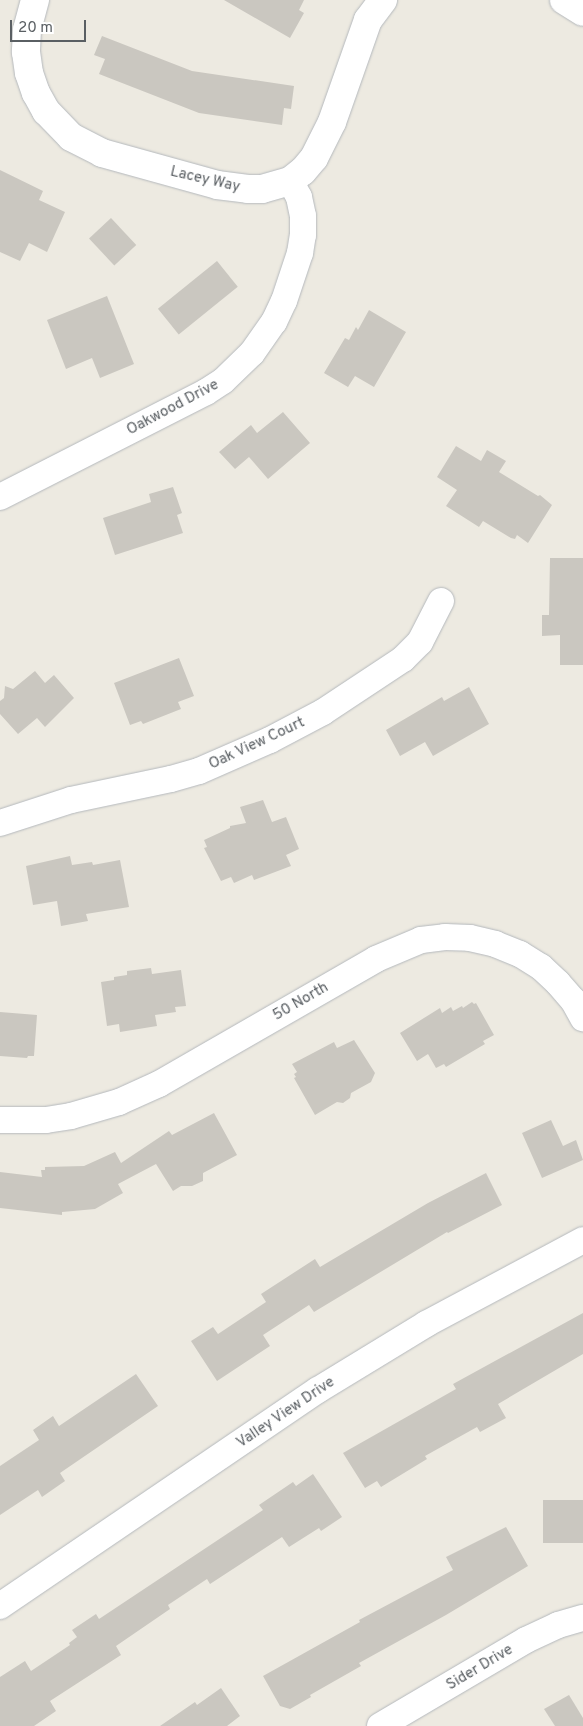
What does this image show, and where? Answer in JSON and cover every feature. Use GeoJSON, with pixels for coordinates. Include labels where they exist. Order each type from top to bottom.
{"type":"FeatureCollection","features":[{"type":"Feature","properties":{"kind":"street","name":"Lacey Way"},"geometry":{"type":"LineString","coordinates":[[35,0],[27,30],[26,52],[29,73],[36,93],[46,111],[71,137],[102,153],[217,185],[262,189],[290,181],[303,171],[323,141],[340,103],[368,20],[383,0]]}},
{"type":"Feature","properties":{"kind":"street"},"geometry":{"type":"LineString","coordinates":[[564,0],[583,12]]}},
{"type":"Feature","properties":{"kind":"street","name":"Oakwood Drive"},"geometry":{"type":"LineString","coordinates":[[0,497],[206,392],[223,381],[252,353],[274,322],[284,301],[304,235],[299,197],[290,181]]}},
{"type":"Feature","properties":{"kind":"street","name":"Oak View Court"},"geometry":{"type":"LineString","coordinates":[[0,823],[71,800],[171,779],[199,771],[270,740],[323,712],[404,659],[420,642],[441,601]]}},
{"type":"Feature","properties":{"kind":"street","name":"50 North"},"geometry":{"type":"LineString","coordinates":[[0,1120],[46,1120],[71,1116],[119,1102],[159,1084],[376,958],[421,940],[445,937],[470,938],[495,944],[520,954],[541,967],[558,983],[573,1000],[583,1018]]}},
{"type":"Feature","properties":{"kind":"street","name":"Valley View Drive"},"geometry":{"type":"LineString","coordinates":[[0,1606],[318,1390],[426,1324],[583,1240]]}},
{"type":"Feature","properties":{"kind":"street","name":"Sider Drive"},"geometry":{"type":"LineString","coordinates":[[380,1726],[526,1640],[558,1625],[583,1618]]}},
{"type":"Feature","properties":{"kind":"building"},"geometry":{"type":"Polygon","coordinates":[[[224,0],[304,0],[299,10],[304,13],[290,38],[224,0]]]}},
{"type":"Feature","properties":{"kind":"building"},"geometry":{"type":"Polygon","coordinates":[[[102,36],[192,71],[294,86],[291,109],[284,108],[282,125],[199,113],[99,74],[105,59],[94,55],[102,36]]]}},
{"type":"Feature","properties":{"kind":"building"},"geometry":{"type":"Polygon","coordinates":[[[0,170],[43,191],[39,200],[65,212],[47,252],[29,243],[20,261],[0,252],[0,170]]]}},
{"type":"Feature","properties":{"kind":"building"},"geometry":{"type":"Polygon","coordinates":[[[111,218],[136,245],[114,266],[89,238],[111,218]]]}},
{"type":"Feature","properties":{"kind":"building"},"geometry":{"type":"Polygon","coordinates":[[[217,261],[238,287],[179,334],[158,309],[217,261]]]}},
{"type":"Feature","properties":{"kind":"building"},"geometry":{"type":"Polygon","coordinates":[[[107,296],[134,364],[100,378],[92,358],[66,369],[47,320],[107,296]]]}},
{"type":"Feature","properties":{"kind":"building"},"geometry":{"type":"Polygon","coordinates":[[[369,310],[406,332],[374,387],[355,376],[348,387],[324,373],[345,338],[349,340],[356,327],[358,330],[369,310]]]}},
{"type":"Feature","properties":{"kind":"building"},"geometry":{"type":"Polygon","coordinates":[[[283,412],[310,443],[268,479],[249,457],[235,469],[219,452],[251,425],[257,433],[283,412]]]}},
{"type":"Feature","properties":{"kind":"building"},"geometry":{"type":"Polygon","coordinates":[[[456,446],[481,461],[487,450],[506,461],[499,472],[538,496],[540,495],[552,505],[528,543],[517,535],[515,539],[511,538],[483,521],[479,527],[446,506],[457,490],[437,477],[456,446]]]}},
{"type":"Feature","properties":{"kind":"building"},"geometry":{"type":"Polygon","coordinates":[[[173,487],[182,513],[177,515],[183,533],[115,555],[103,518],[151,502],[149,494],[173,487]]]}},
{"type":"Feature","properties":{"kind":"building"},"geometry":{"type":"Polygon","coordinates":[[[550,558],[583,558],[583,665],[560,665],[560,635],[542,636],[542,615],[549,615],[550,558]]]}},
{"type":"Feature","properties":{"kind":"building"},"geometry":{"type":"Polygon","coordinates":[[[179,658],[194,696],[178,702],[181,709],[143,724],[141,721],[130,725],[114,683],[179,658]]]}},
{"type":"Feature","properties":{"kind":"building"},"geometry":{"type":"Polygon","coordinates":[[[35,671],[45,683],[54,675],[74,698],[45,727],[37,718],[18,734],[0,714],[0,701],[4,698],[5,686],[13,689],[35,671]]]}},
{"type":"Feature","properties":{"kind":"building"},"geometry":{"type":"Polygon","coordinates":[[[469,687],[489,724],[433,756],[425,742],[400,756],[386,730],[442,697],[444,701],[469,687]]]}},
{"type":"Feature","properties":{"kind":"building"},"geometry":{"type":"Polygon","coordinates":[[[263,800],[272,822],[286,817],[299,849],[286,855],[291,866],[254,880],[252,875],[234,883],[231,877],[221,881],[204,848],[207,847],[204,840],[230,828],[230,826],[246,823],[240,807],[263,800]]]}},
{"type":"Feature","properties":{"kind":"building"},"geometry":{"type":"Polygon","coordinates":[[[70,856],[72,865],[92,862],[93,865],[120,860],[129,907],[86,914],[88,921],[61,926],[57,901],[33,905],[26,866],[70,856]]]}},
{"type":"Feature","properties":{"kind":"building"},"geometry":{"type":"Polygon","coordinates":[[[151,968],[152,974],[181,970],[186,1006],[175,1007],[176,1012],[155,1015],[157,1026],[120,1032],[119,1024],[107,1026],[101,982],[127,975],[127,971],[151,968]]]}},
{"type":"Feature","properties":{"kind":"building"},"geometry":{"type":"Polygon","coordinates":[[[472,1002],[476,1003],[494,1035],[483,1041],[485,1044],[446,1067],[444,1064],[436,1068],[428,1054],[417,1061],[400,1033],[440,1008],[442,1013],[451,1007],[453,1011],[462,1006],[463,1008],[472,1002]]]}},
{"type":"Feature","properties":{"kind":"building"},"geometry":{"type":"Polygon","coordinates":[[[0,1012],[37,1015],[34,1056],[28,1056],[27,1058],[0,1056],[0,1012]]]}},
{"type":"Feature","properties":{"kind":"building"},"geometry":{"type":"Polygon","coordinates":[[[354,1040],[375,1073],[371,1082],[351,1093],[350,1098],[343,1103],[337,1102],[315,1115],[294,1078],[296,1077],[294,1074],[297,1072],[292,1064],[334,1042],[337,1048],[354,1040]]]}},
{"type":"Feature","properties":{"kind":"building"},"geometry":{"type":"Polygon","coordinates":[[[214,1113],[237,1155],[203,1173],[203,1181],[192,1186],[181,1186],[173,1191],[156,1164],[118,1184],[123,1193],[95,1209],[62,1212],[62,1215],[0,1208],[0,1172],[42,1177],[41,1170],[45,1170],[45,1167],[84,1166],[115,1152],[121,1163],[169,1131],[172,1135],[214,1113]]]}},
{"type":"Feature","properties":{"kind":"building"},"geometry":{"type":"Polygon","coordinates":[[[551,1120],[563,1146],[576,1140],[583,1160],[542,1178],[522,1133],[551,1120]]]}},
{"type":"Feature","properties":{"kind":"building"},"geometry":{"type":"Polygon","coordinates":[[[486,1173],[502,1205],[447,1232],[314,1312],[309,1305],[263,1335],[270,1346],[217,1381],[191,1341],[213,1327],[218,1334],[266,1302],[261,1294],[315,1259],[320,1267],[428,1203],[486,1173]]]}},
{"type":"Feature","properties":{"kind":"building"},"geometry":{"type":"Polygon","coordinates":[[[583,1313],[583,1354],[498,1404],[506,1418],[480,1432],[477,1427],[425,1456],[427,1459],[381,1487],[377,1481],[365,1488],[343,1453],[456,1389],[453,1384],[583,1313]]]}},
{"type":"Feature","properties":{"kind":"building"},"geometry":{"type":"Polygon","coordinates":[[[136,1374],[158,1406],[60,1473],[65,1481],[42,1497],[38,1490],[0,1515],[0,1466],[39,1440],[33,1430],[53,1416],[59,1426],[136,1374]]]}},
{"type":"Feature","properties":{"kind":"building"},"geometry":{"type":"Polygon","coordinates":[[[313,1474],[342,1517],[321,1531],[319,1528],[289,1547],[282,1537],[210,1584],[207,1579],[168,1605],[170,1609],[116,1646],[121,1655],[50,1701],[56,1711],[34,1726],[0,1726],[0,1677],[25,1661],[31,1671],[70,1645],[69,1643],[77,1637],[72,1630],[96,1614],[99,1619],[263,1510],[259,1505],[293,1482],[296,1486],[313,1474]]]}},
{"type":"Feature","properties":{"kind":"building"},"geometry":{"type":"Polygon","coordinates":[[[543,1500],[583,1500],[583,1543],[543,1543],[543,1500]]]}},
{"type":"Feature","properties":{"kind":"building"},"geometry":{"type":"Polygon","coordinates":[[[506,1527],[528,1566],[446,1615],[359,1663],[361,1666],[310,1695],[311,1697],[290,1709],[280,1706],[263,1676],[360,1622],[359,1620],[453,1570],[446,1557],[506,1527]]]}},
{"type":"Feature","properties":{"kind":"building"},"geometry":{"type":"Polygon","coordinates":[[[221,1688],[240,1716],[227,1726],[160,1726],[195,1702],[197,1705],[221,1688]]]}},
{"type":"Feature","properties":{"kind":"building"},"geometry":{"type":"Polygon","coordinates":[[[569,1695],[583,1718],[583,1726],[555,1726],[544,1709],[569,1695]]]}}]}
